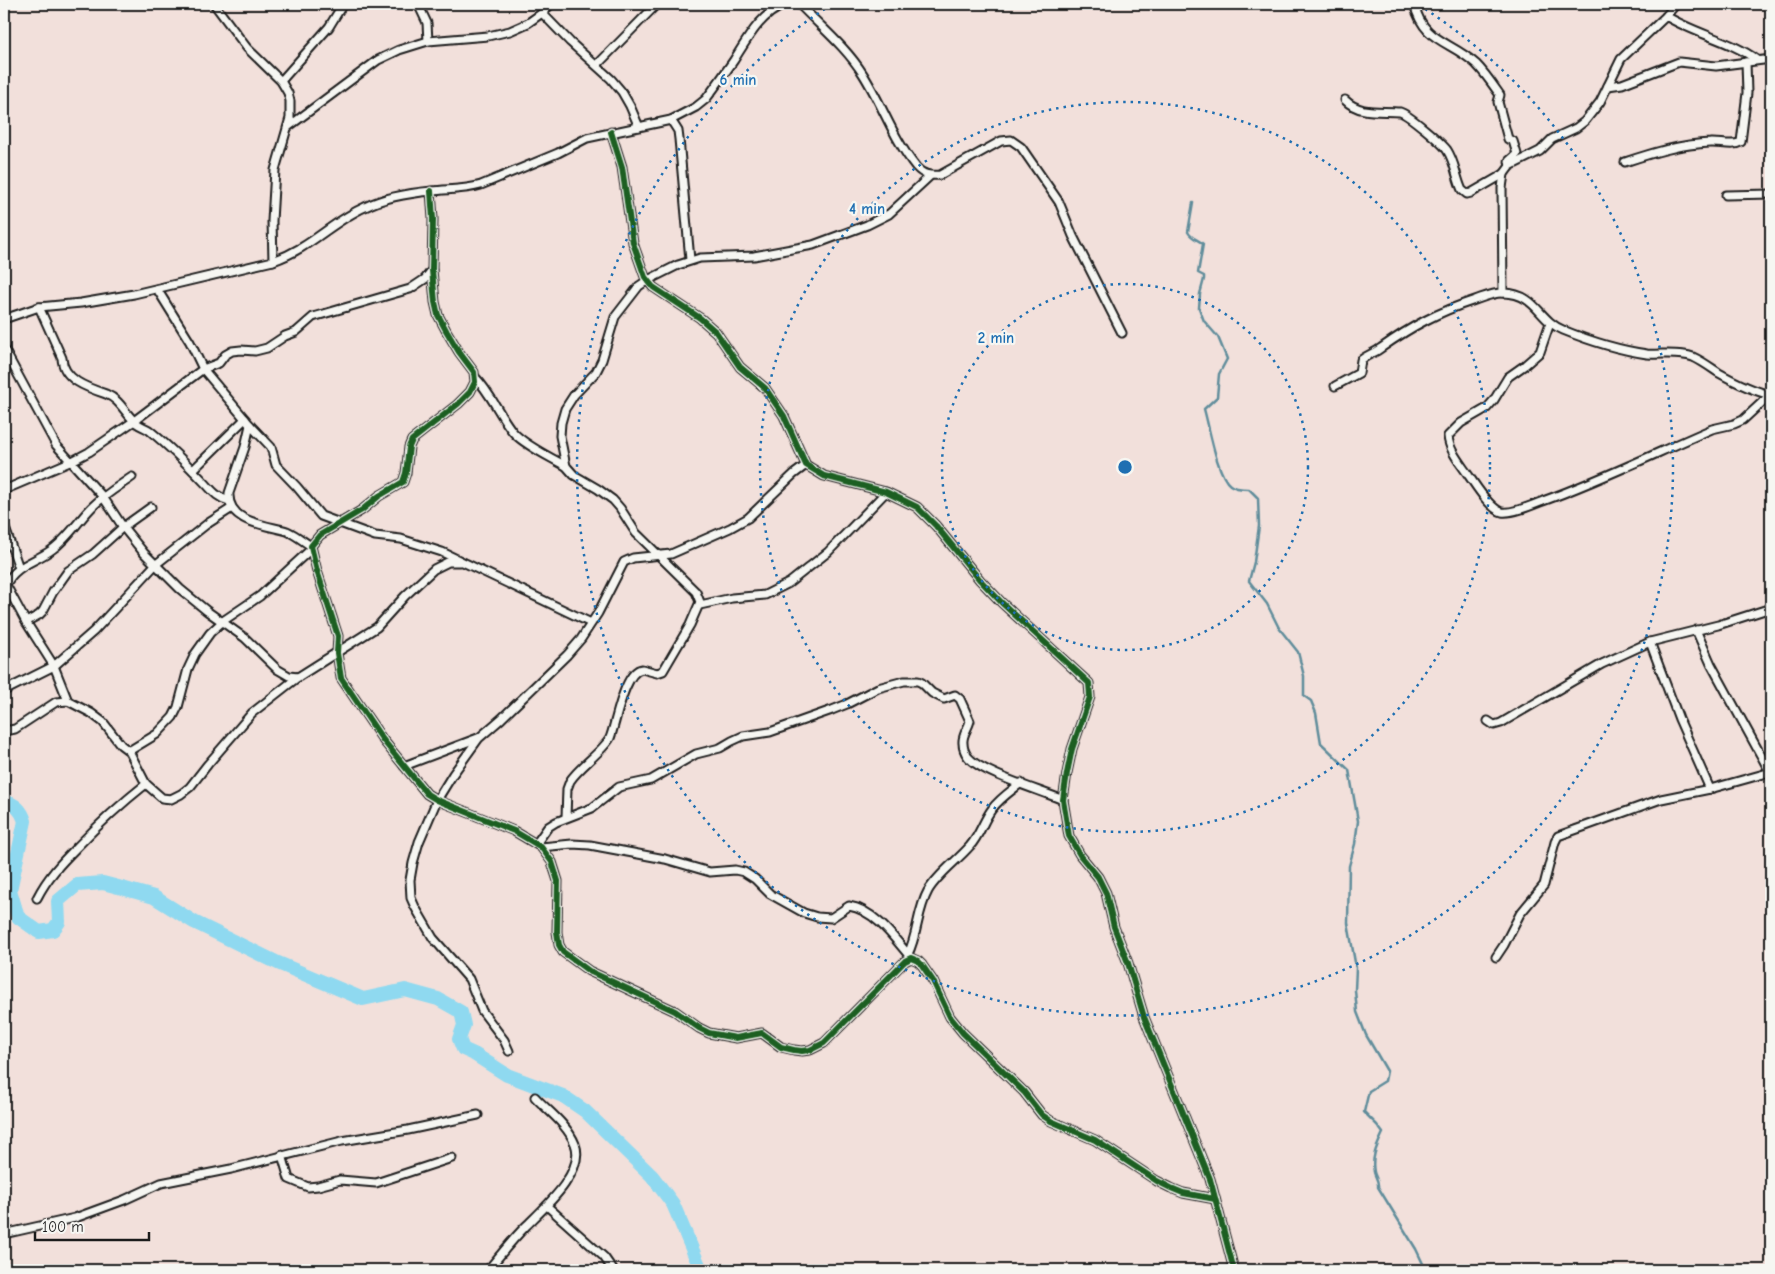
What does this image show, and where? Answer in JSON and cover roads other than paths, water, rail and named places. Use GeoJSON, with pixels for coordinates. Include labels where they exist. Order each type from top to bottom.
{"type":"FeatureCollection","features":[{"type":"Feature","properties":{"kind":"street"},"geometry":{"type":"LineString","coordinates":[[214,4],[247,48],[281,82],[290,102],[288,127],[275,170],[272,221],[273,261]]}},
{"type":"Feature","properties":{"kind":"street"},"geometry":{"type":"LineString","coordinates":[[281,82],[325,31],[343,4]]}},
{"type":"Feature","properties":{"kind":"street"},"geometry":{"type":"LineString","coordinates":[[418,4],[427,23],[428,41]]}},
{"type":"Feature","properties":{"kind":"street"},"geometry":{"type":"LineString","coordinates":[[288,127],[378,60],[399,50],[428,41],[488,36],[510,31],[528,23],[542,13],[550,4]]}},
{"type":"Feature","properties":{"kind":"street"},"geometry":{"type":"LineString","coordinates":[[597,65],[657,4]]}},
{"type":"Feature","properties":{"kind":"street"},"geometry":{"type":"LineString","coordinates":[[4,318],[39,307],[81,303],[157,289],[273,261],[307,246],[350,214],[366,206],[386,199],[481,185],[587,138],[671,120],[696,107],[706,99],[764,17],[786,4]]}},
{"type":"Feature","properties":{"kind":"street"},"geometry":{"type":"LineString","coordinates":[[799,4],[849,54],[872,89],[907,153],[917,168],[922,173],[930,176]]}},
{"type":"Feature","properties":{"kind":"street"},"geometry":{"type":"LineString","coordinates":[[1414,4],[1421,25],[1429,34],[1457,50],[1474,63],[1500,95],[1498,102],[1508,139],[1513,141],[1518,154],[1509,161],[1510,166]]}},
{"type":"Feature","properties":{"kind":"street"},"geometry":{"type":"LineString","coordinates":[[1345,100],[1352,107],[1384,112],[1400,112],[1422,126],[1447,151],[1462,190],[1471,193],[1504,174],[1510,166],[1540,151],[1552,139],[1576,128],[1585,121],[1596,107],[1625,54],[1666,16],[1676,4]]}},
{"type":"Feature","properties":{"kind":"street"},"geometry":{"type":"LineString","coordinates":[[542,13],[570,42],[597,65],[622,92],[639,127]]}},
{"type":"Feature","properties":{"kind":"street"},"geometry":{"type":"LineString","coordinates":[[1666,16],[1682,26],[1738,48],[1757,60]]}},
{"type":"Feature","properties":{"kind":"street"},"geometry":{"type":"LineString","coordinates":[[1608,86],[1622,84],[1679,62],[1716,66],[1757,60],[1771,60]]}},
{"type":"Feature","properties":{"kind":"street"},"geometry":{"type":"LineString","coordinates":[[1625,162],[1693,144],[1735,144],[1741,142],[1748,93],[1746,62]]}},
{"type":"Feature","properties":{"kind":"street"},"geometry":{"type":"LineString","coordinates":[[671,120],[678,131],[690,260]]}},
{"type":"Feature","properties":{"kind":"street"},"geometry":{"type":"LineString","coordinates":[[611,132],[622,167],[633,243],[641,268],[648,280],[653,287],[666,297],[700,318],[716,332],[740,367],[765,388],[784,416],[806,465],[824,476],[886,492],[917,508],[929,517],[980,580],[1089,683],[1090,697],[1072,749],[1063,800],[1069,836],[1080,856],[1098,877],[1106,893],[1114,927],[1128,962],[1144,1017],[1206,1168],[1234,1270]]}},
{"type":"Feature","properties":{"kind":"street"},"geometry":{"type":"LineString","coordinates":[[566,466],[560,436],[565,409],[574,395],[596,372],[602,360],[615,317],[639,286],[690,260],[714,256],[754,256],[813,245],[867,225],[888,214],[930,176],[940,174],[1001,142],[1012,140],[1021,147],[1059,202],[1073,236],[1122,333]]}},
{"type":"Feature","properties":{"kind":"street"},"geometry":{"type":"LineString","coordinates":[[1503,293],[1502,188],[1504,174]]}},
{"type":"Feature","properties":{"kind":"street"},"geometry":{"type":"LineString","coordinates":[[129,751],[157,734],[174,716],[191,662],[210,633],[223,621],[260,596],[311,548],[320,535],[362,510],[379,496],[403,482],[412,440],[470,392],[475,382],[474,372],[458,352],[438,315],[434,302],[431,191]]}},
{"type":"Feature","properties":{"kind":"street"},"geometry":{"type":"LineString","coordinates":[[1726,195],[1771,194]]}},
{"type":"Feature","properties":{"kind":"street"},"geometry":{"type":"LineString","coordinates":[[4,490],[89,452],[203,369],[219,363],[225,355],[232,351],[255,351],[267,348],[285,336],[296,332],[313,317],[410,288],[425,279],[432,270]]}},
{"type":"Feature","properties":{"kind":"street"},"geometry":{"type":"LineString","coordinates":[[157,289],[190,342],[203,369],[272,447],[276,465],[321,516],[375,536],[414,542],[442,552],[591,623]]}},
{"type":"Feature","properties":{"kind":"street"},"geometry":{"type":"LineString","coordinates":[[1335,386],[1359,373],[1361,360],[1370,353],[1380,349],[1423,320],[1457,305],[1493,294],[1503,293],[1513,294],[1530,301],[1550,323],[1588,340],[1648,354],[1684,355],[1694,358],[1752,390],[1771,395]]}},
{"type":"Feature","properties":{"kind":"street"},"geometry":{"type":"LineString","coordinates":[[39,307],[62,358],[62,367],[70,376],[89,388],[114,398],[134,421],[148,430],[193,470],[243,518],[288,532],[311,548],[338,636],[337,653],[342,678],[383,740],[427,794],[437,800],[514,831],[539,845],[552,862],[558,881],[557,932],[559,945],[563,952],[589,971],[675,1010],[709,1033],[736,1038],[762,1033],[781,1048],[802,1051],[810,1050],[824,1043],[910,956],[918,919],[928,891],[979,834],[992,808],[1021,783]]}},
{"type":"Feature","properties":{"kind":"street"},"geometry":{"type":"LineString","coordinates":[[1550,323],[1540,352],[1525,366],[1508,377],[1487,408],[1462,423],[1448,436],[1452,450],[1479,490],[1494,508],[1503,512],[1532,505],[1576,489],[1712,429],[1734,424],[1743,420],[1771,395]]}},
{"type":"Feature","properties":{"kind":"street"},"geometry":{"type":"LineString","coordinates":[[4,349],[56,445],[103,497],[123,527],[155,566],[196,602],[245,638],[277,669],[289,676],[298,677]]}},
{"type":"Feature","properties":{"kind":"street"},"geometry":{"type":"LineString","coordinates":[[475,377],[483,386],[509,427],[520,439],[566,466],[574,475],[612,500],[620,508],[636,533],[700,597],[700,605],[663,671],[657,674],[642,669],[635,672],[618,704],[609,738],[574,774],[570,781],[567,788],[566,817]]}},
{"type":"Feature","properties":{"kind":"street"},"geometry":{"type":"LineString","coordinates":[[193,470],[248,422]]}},
{"type":"Feature","properties":{"kind":"street"},"geometry":{"type":"LineString","coordinates":[[230,504],[229,493],[245,447],[248,422]]}},
{"type":"Feature","properties":{"kind":"street"},"geometry":{"type":"LineString","coordinates":[[509,1051],[504,1040],[482,1011],[469,979],[433,938],[411,898],[410,880],[413,863],[419,842],[437,800],[479,738],[501,720],[568,655],[581,639],[624,562],[633,558],[671,554],[730,528],[748,518],[806,465]]}},
{"type":"Feature","properties":{"kind":"street"},"geometry":{"type":"LineString","coordinates":[[68,701],[54,666],[26,622],[6,585],[10,576],[19,568],[50,551],[60,543],[77,522],[103,497],[132,477]]}},
{"type":"Feature","properties":{"kind":"street"},"geometry":{"type":"LineString","coordinates":[[700,605],[732,598],[764,595],[789,583],[828,552],[886,492]]}},
{"type":"Feature","properties":{"kind":"street"},"geometry":{"type":"LineString","coordinates":[[4,691],[54,666],[94,631],[155,566],[230,504]]}},
{"type":"Feature","properties":{"kind":"street"},"geometry":{"type":"LineString","coordinates":[[26,622],[39,615],[68,571],[93,554],[123,527],[151,507]]}},
{"type":"Feature","properties":{"kind":"street"},"geometry":{"type":"LineString","coordinates":[[4,525],[19,568]]}},
{"type":"Feature","properties":{"kind":"street"},"geometry":{"type":"LineString","coordinates":[[4,731],[15,728],[56,702],[68,701],[96,716],[103,722],[121,745],[129,751],[146,784],[155,794],[166,800],[181,794],[198,779],[208,764],[222,750],[247,718],[298,677],[377,627],[434,568],[448,562],[460,562]]}},
{"type":"Feature","properties":{"kind":"street"},"geometry":{"type":"LineString","coordinates":[[1488,721],[1494,725],[1501,723],[1602,664],[1650,642],[1771,608]]}},
{"type":"Feature","properties":{"kind":"street"},"geometry":{"type":"LineString","coordinates":[[1496,956],[1520,914],[1544,885],[1554,842],[1558,836],[1661,799],[1710,789],[1770,772],[1711,664],[1696,630]]}},
{"type":"Feature","properties":{"kind":"street"},"geometry":{"type":"LineString","coordinates":[[1650,642],[1678,718],[1710,789]]}},
{"type":"Feature","properties":{"kind":"street"},"geometry":{"type":"LineString","coordinates":[[539,845],[548,828],[566,817],[592,808],[619,787],[642,783],[658,777],[696,754],[720,748],[744,736],[770,732],[828,712],[878,688],[904,681],[922,683],[932,693],[944,699],[955,695],[960,699],[970,721],[963,743],[968,757],[983,768],[1063,800]]}},
{"type":"Feature","properties":{"kind":"street"},"geometry":{"type":"LineString","coordinates":[[404,766],[479,738]]}},
{"type":"Feature","properties":{"kind":"street"},"geometry":{"type":"LineString","coordinates":[[37,898],[44,883],[60,864],[105,819],[146,784]]}},
{"type":"Feature","properties":{"kind":"street"},"geometry":{"type":"LineString","coordinates":[[539,845],[572,844],[590,846],[665,859],[710,872],[735,870],[744,872],[755,879],[770,894],[807,915],[832,918],[849,906],[858,907],[870,915],[910,956],[922,965],[946,1010],[962,1032],[1024,1092],[1042,1115],[1051,1121],[1095,1140],[1157,1181],[1171,1188],[1184,1193],[1214,1199]]}},
{"type":"Feature","properties":{"kind":"street"},"geometry":{"type":"LineString","coordinates":[[488,1270],[526,1226],[547,1206],[567,1180],[574,1167],[576,1145],[554,1115],[535,1097]]}},
{"type":"Feature","properties":{"kind":"street"},"geometry":{"type":"LineString","coordinates":[[4,1234],[75,1218],[124,1200],[161,1183],[231,1169],[342,1141],[408,1130],[478,1114]]}},
{"type":"Feature","properties":{"kind":"street"},"geometry":{"type":"LineString","coordinates":[[282,1155],[289,1179],[308,1187],[340,1180],[376,1183],[452,1158]]}},
{"type":"Feature","properties":{"kind":"street"},"geometry":{"type":"LineString","coordinates":[[547,1206],[604,1257],[613,1270]]}},
{"type":"Feature","properties":{"kind":"waterway"},"geometry":{"type":"LineString","coordinates":[[1193,203],[1188,232],[1203,244],[1198,273],[1204,276],[1199,308],[1204,321],[1218,337],[1227,359],[1219,374],[1217,397],[1204,409],[1217,461],[1225,480],[1234,487],[1249,489],[1258,498],[1259,526],[1254,562],[1249,581],[1267,604],[1279,628],[1298,652],[1304,676],[1304,696],[1311,701],[1316,713],[1321,743],[1349,770],[1358,821],[1355,844],[1349,866],[1348,923],[1356,968],[1357,1012],[1366,1035],[1387,1071],[1385,1081],[1369,1091],[1364,1112],[1383,1133],[1373,1161],[1378,1187],[1416,1249],[1426,1270]]}},
{"type":"Feature","properties":{"kind":"waterway"},"geometry":{"type":"LineString","coordinates":[[4,802],[18,808],[25,821],[10,890],[18,917],[39,932],[53,930],[59,922],[58,901],[77,885],[103,883],[154,897],[194,922],[278,963],[363,999],[405,990],[438,999],[461,1012],[464,1025],[459,1039],[463,1049],[507,1075],[563,1096],[585,1111],[652,1176],[673,1204],[701,1270]]}}]}
